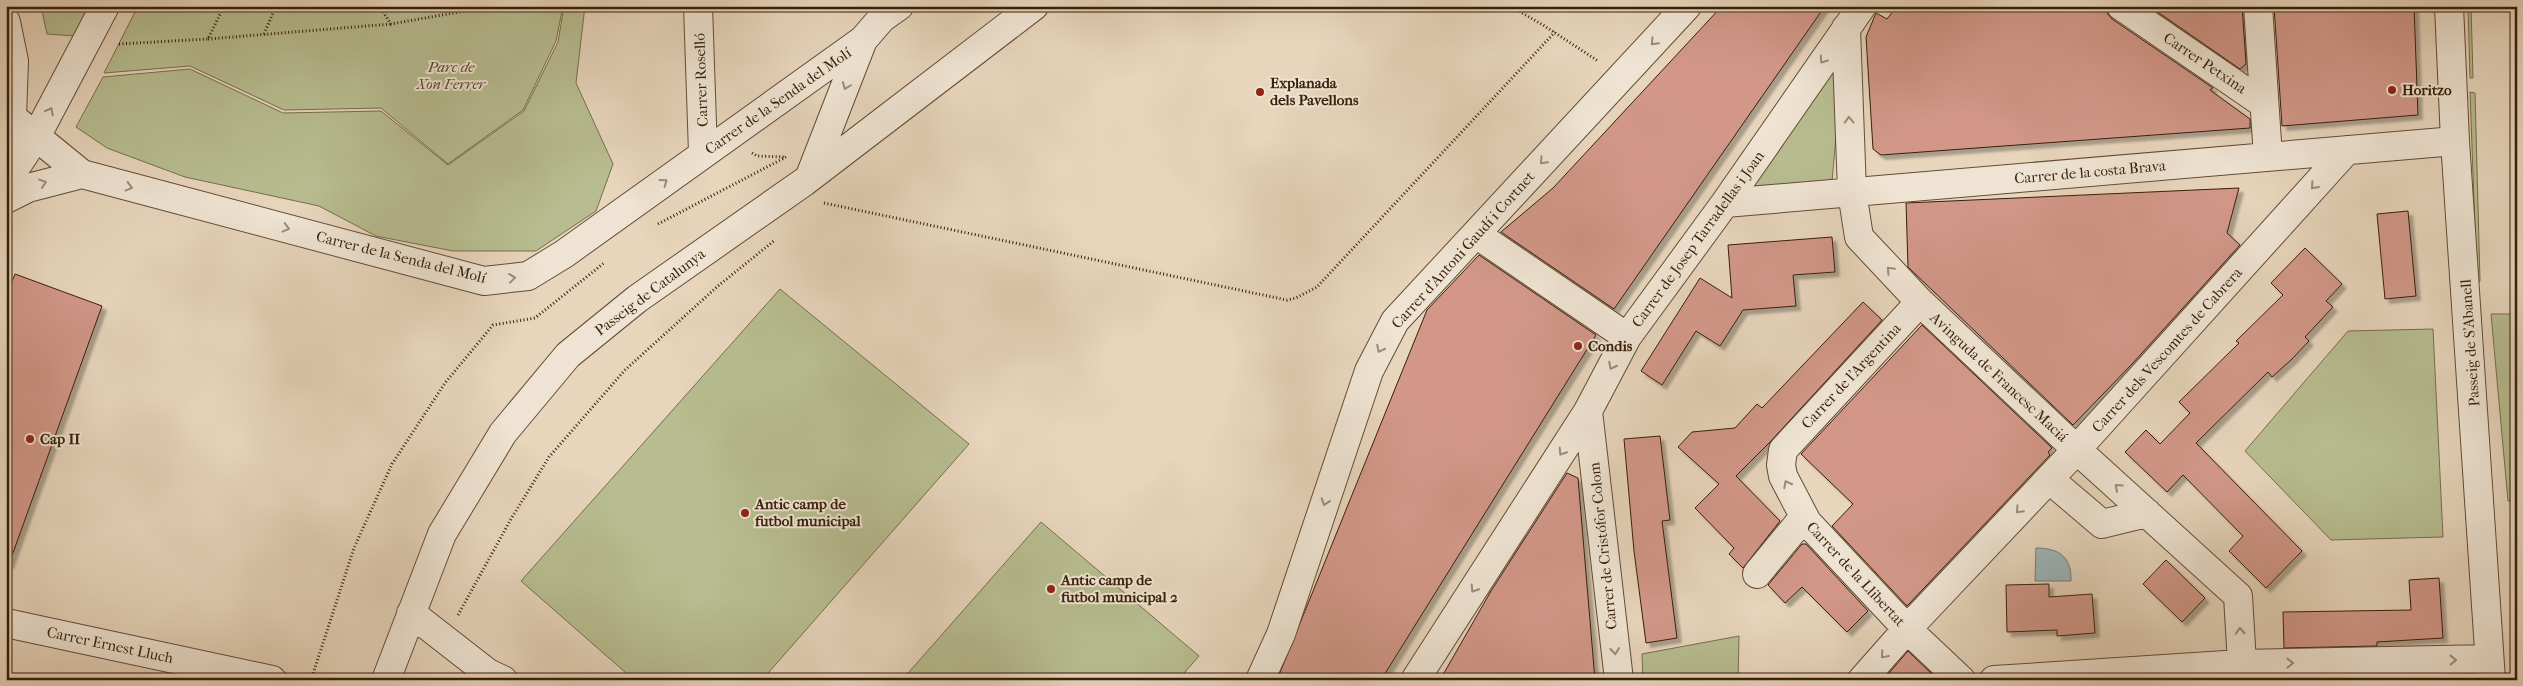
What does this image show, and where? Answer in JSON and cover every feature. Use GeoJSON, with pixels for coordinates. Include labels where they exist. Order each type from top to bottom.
{"type":"FeatureCollection","features":[{"type":"Feature","properties":{"kind":"street"},"geometry":{"type":"LineString","coordinates":[[6,182],[36,137],[105,6]]}},
{"type":"Feature","properties":{"kind":"street","name":"Carrer Roselló"},"geometry":{"type":"LineString","coordinates":[[698,6],[703,154]]}},
{"type":"Feature","properties":{"kind":"street","name":"Passeig de Catalunya"},"geometry":{"type":"LineString","coordinates":[[386,680],[442,534],[503,433],[568,355],[637,299],[806,180],[1034,6]]}},
{"type":"Feature","properties":{"kind":"street","name":"Carrer d'Antoni Gaudí i Cortnet"},"geometry":{"type":"LineString","coordinates":[[1260,680],[1281,634],[1369,371],[1395,320],[1687,6]]}},
{"type":"Feature","properties":{"kind":"street","name":"Carrer de Josep Tarradellas i Joan"},"geometry":{"type":"LineString","coordinates":[[1415,680],[1588,411],[1627,337],[1725,203],[1862,6]]}},
{"type":"Feature","properties":{"kind":"street","name":"Carrer Petxina"},"geometry":{"type":"LineString","coordinates":[[2121,6],[2264,104]]}},
{"type":"Feature","properties":{"kind":"street"},"geometry":{"type":"LineString","coordinates":[[2258,6],[2268,157]]}},
{"type":"Feature","properties":{"kind":"street","name":"Passeig de S'Abanell"},"geometry":{"type":"LineString","coordinates":[[2449,6],[2455,141],[2490,669]]}},
{"type":"Feature","properties":{"kind":"street","name":"Carrer de la Senda del Molí"},"geometry":{"type":"LineString","coordinates":[[9,130],[36,137],[82,174],[484,281],[528,276],[564,254],[863,40],[887,10]]}},
{"type":"Feature","properties":{"kind":"street"},"geometry":{"type":"LineString","coordinates":[[6,22],[14,61],[9,130]]}},
{"type":"Feature","properties":{"kind":"street","name":"Avinguda de Francesc Maciá"},"geometry":{"type":"LineString","coordinates":[[1846,28],[1852,192],[1859,238],[1920,302],[2076,449],[2238,596],[2242,672]]}},
{"type":"Feature","properties":{"kind":"street","name":"Carrer de la Senda del Molí"},"geometry":{"type":"LineString","coordinates":[[806,180],[863,40]]}},
{"type":"Feature","properties":{"kind":"street","name":"Carrer de la costa Brava"},"geometry":{"type":"LineString","coordinates":[[1725,203],[2455,141]]}},
{"type":"Feature","properties":{"kind":"street","name":"Carrer dels Vescomtes de Cabrera"},"geometry":{"type":"LineString","coordinates":[[1862,680],[1907,629],[2076,449],[2347,150]]}},
{"type":"Feature","properties":{"kind":"street","name":"Carrer de la Senda del Molí"},"geometry":{"type":"LineString","coordinates":[[6,199],[28,188],[82,174]]}},
{"type":"Feature","properties":{"kind":"street"},"geometry":{"type":"LineString","coordinates":[[1476,234],[1627,337]]}},
{"type":"Feature","properties":{"kind":"street","name":"Carrer de l'Argentina"},"geometry":{"type":"LineString","coordinates":[[1783,450],[1920,302]]}},
{"type":"Feature","properties":{"kind":"street","name":"Carrer de Cristófor Colom"},"geometry":{"type":"LineString","coordinates":[[1588,411],[1619,680]]}},
{"type":"Feature","properties":{"kind":"street","name":"Carrer de la Llibertat"},"geometry":{"type":"LineString","coordinates":[[1783,450],[1781,465],[1783,476],[1804,517],[1907,629],[1961,680]]}},
{"type":"Feature","properties":{"kind":"street"},"geometry":{"type":"LineString","coordinates":[[2048,479],[2102,524],[2147,513]]}},
{"type":"Feature","properties":{"kind":"street"},"geometry":{"type":"LineString","coordinates":[[1757,574],[1804,517]]}},
{"type":"Feature","properties":{"kind":"street"},"geometry":{"type":"LineString","coordinates":[[411,613],[492,677]]}},
{"type":"Feature","properties":{"kind":"street","name":"Carrer Ernest Lluch"},"geometry":{"type":"LineString","coordinates":[[6,623],[199,672],[272,680]]}},
{"type":"Feature","properties":{"kind":"street"},"geometry":{"type":"LineString","coordinates":[[1994,680],[2242,672],[2490,669]]}},
{"type":"Feature","properties":{"kind":"path"},"geometry":{"type":"LineString","coordinates":[[208,39],[224,6]]}},
{"type":"Feature","properties":{"kind":"path"},"geometry":{"type":"LineString","coordinates":[[264,34],[276,6]]}},
{"type":"Feature","properties":{"kind":"path"},"geometry":{"type":"LineString","coordinates":[[379,6],[391,24]]}},
{"type":"Feature","properties":{"kind":"path"},"geometry":{"type":"LineString","coordinates":[[119,44],[208,39],[391,24],[492,6]]}},
{"type":"Feature","properties":{"kind":"path"},"geometry":{"type":"LineString","coordinates":[[1510,6],[1555,32],[1622,76]]}},
{"type":"Feature","properties":{"kind":"path"},"geometry":{"type":"LineString","coordinates":[[650,228],[786,157],[806,180],[819,202],[1287,300],[1296,298],[1317,287],[1555,32]]}},
{"type":"Feature","properties":{"kind":"path"},"geometry":{"type":"LineString","coordinates":[[446,640],[459,612],[506,527],[549,457],[625,370],[718,286],[782,233]]}},
{"type":"Feature","properties":{"kind":"path"},"geometry":{"type":"LineString","coordinates":[[311,680],[354,548],[392,464],[445,383],[493,325],[535,318],[611,257]]}},
{"type":"Feature","properties":{"kind":"green space"},"geometry":{"type":"Polygon","coordinates":[[[41,6],[105,6],[90,37],[47,34],[41,6]]]}},
{"type":"Feature","properties":{"kind":"green space","name":"Parc de Xon Ferrer"},"geometry":{"type":"Polygon","coordinates":[[[138,6],[563,6],[556,41],[523,110],[448,164],[381,108],[284,110],[190,66],[104,73],[138,6]]]}},
{"type":"Feature","properties":{"kind":"green space"},"geometry":{"type":"Polygon","coordinates":[[[564,6],[585,6],[576,83],[613,164],[596,211],[536,251],[453,251],[376,236],[319,206],[185,177],[107,148],[76,127],[103,77],[190,69],[283,113],[381,111],[448,165],[524,111],[558,42],[564,6]]]}},
{"type":"Feature","properties":{"kind":"green space"},"geometry":{"type":"Polygon","coordinates":[[[2468,6],[2471,6],[2473,78],[2470,78],[2468,6]]]}},
{"type":"Feature","properties":{"kind":"green space"},"geometry":{"type":"Polygon","coordinates":[[[1844,46],[1831,193],[1734,198],[1844,46]]]}},
{"type":"Feature","properties":{"kind":"green space"},"geometry":{"type":"Polygon","coordinates":[[[2470,92],[2475,93],[2480,281],[2477,284],[2470,92]]]}},
{"type":"Feature","properties":{"kind":"green space","name":"Antic camp de futbol municipal"},"geometry":{"type":"Polygon","coordinates":[[[780,289],[969,444],[762,680],[634,680],[521,581],[780,289]]]}},
{"type":"Feature","properties":{"kind":"green space"},"geometry":{"type":"Polygon","coordinates":[[[2491,314],[2517,314],[2517,500],[2508,501],[2491,314]]]}},
{"type":"Feature","properties":{"kind":"green space"},"geometry":{"type":"Polygon","coordinates":[[[2433,329],[2443,537],[2331,540],[2245,451],[2348,331],[2433,329]]]}},
{"type":"Feature","properties":{"kind":"green space","name":"Antic camp de futbol municipal 2"},"geometry":{"type":"Polygon","coordinates":[[[1041,522],[1199,656],[1178,680],[902,680],[1041,522]]]}},
{"type":"Feature","properties":{"kind":"green space"},"geometry":{"type":"Polygon","coordinates":[[[1739,636],[1738,680],[1643,680],[1642,654],[1739,636]]]}},
{"type":"Feature","properties":{"kind":"water"},"geometry":{"type":"Polygon","coordinates":[[[2036,548],[2051,550],[2062,556],[2069,566],[2071,581],[2035,581],[2036,548]]]}},
{"type":"Feature","properties":{"kind":"building"},"geometry":{"type":"Polygon","coordinates":[[[1722,6],[1825,6],[1614,309],[1501,232],[1553,188],[1722,6]]]}},
{"type":"Feature","properties":{"kind":"building"},"geometry":{"type":"Polygon","coordinates":[[[1897,6],[2106,6],[2107,13],[2112,19],[2213,88],[2210,90],[2250,119],[2250,128],[1881,155],[1873,149],[1866,37],[1876,13],[1887,19],[1897,6]]]}},
{"type":"Feature","properties":{"kind":"building"},"geometry":{"type":"Polygon","coordinates":[[[2149,6],[2242,6],[2246,64],[2240,69],[2149,6]]]}},
{"type":"Feature","properties":{"kind":"building"},"geometry":{"type":"Polygon","coordinates":[[[2274,6],[2414,6],[2418,115],[2282,126],[2274,6]]]}},
{"type":"Feature","properties":{"kind":"building"},"geometry":{"type":"Polygon","coordinates":[[[2239,188],[2227,233],[2240,245],[2132,364],[2073,425],[1908,267],[1906,203],[2239,188]]]}},
{"type":"Feature","properties":{"kind":"building"},"geometry":{"type":"Polygon","coordinates":[[[2408,211],[2416,296],[2385,299],[2377,214],[2408,211]]]}},
{"type":"Feature","properties":{"kind":"building"},"geometry":{"type":"Polygon","coordinates":[[[1832,237],[1835,272],[1793,275],[1796,306],[1743,310],[1720,346],[1696,331],[1662,385],[1641,371],[1700,278],[1732,298],[1728,245],[1832,237]]]}},
{"type":"Feature","properties":{"kind":"building"},"geometry":{"type":"Polygon","coordinates":[[[2305,248],[2342,284],[2326,301],[2333,307],[2305,337],[2309,341],[2291,360],[2272,377],[2268,372],[2196,443],[2302,551],[2266,588],[2229,551],[2243,536],[2183,475],[2167,492],[2125,452],[2146,430],[2160,444],[2190,413],[2179,402],[2239,343],[2236,341],[2283,295],[2271,283],[2305,248]]]}},
{"type":"Feature","properties":{"kind":"building"},"geometry":{"type":"Polygon","coordinates":[[[1479,255],[1596,335],[1381,680],[1277,680],[1427,310],[1479,255]]]}},
{"type":"Feature","properties":{"kind":"building","name":"Cap II"},"geometry":{"type":"Polygon","coordinates":[[[15,274],[102,306],[9,564],[6,564],[6,296],[15,274]]]}},
{"type":"Feature","properties":{"kind":"building"},"geometry":{"type":"Polygon","coordinates":[[[1863,302],[1882,320],[1770,442],[1736,476],[1780,521],[1743,568],[1729,554],[1734,548],[1695,508],[1719,484],[1678,447],[1692,432],[1735,428],[1757,404],[1762,408],[1863,302]]]}},
{"type":"Feature","properties":{"kind":"building"},"geometry":{"type":"Polygon","coordinates":[[[1922,325],[2052,448],[2048,452],[2050,455],[1907,606],[1832,526],[1853,504],[1801,454],[1922,325]]]}},
{"type":"Feature","properties":{"kind":"building"},"geometry":{"type":"Polygon","coordinates":[[[1660,436],[1670,520],[1662,521],[1677,638],[1646,643],[1634,551],[1624,439],[1660,436]]]}},
{"type":"Feature","properties":{"kind":"building"},"geometry":{"type":"Polygon","coordinates":[[[1567,473],[1578,478],[1595,680],[1440,680],[1491,591],[1567,473]]]}},
{"type":"Feature","properties":{"kind":"building"},"geometry":{"type":"Polygon","coordinates":[[[1802,544],[1806,544],[1868,611],[1847,632],[1802,587],[1785,603],[1768,585],[1802,544]]]}},
{"type":"Feature","properties":{"kind":"building"},"geometry":{"type":"Polygon","coordinates":[[[2166,560],[2205,598],[2182,622],[2143,584],[2166,560]]]}},
{"type":"Feature","properties":{"kind":"building"},"geometry":{"type":"Polygon","coordinates":[[[2439,578],[2443,638],[2377,642],[2377,646],[2284,648],[2283,612],[2411,610],[2409,580],[2439,578]]]}},
{"type":"Feature","properties":{"kind":"building"},"geometry":{"type":"Polygon","coordinates":[[[2049,584],[2049,597],[2092,594],[2095,633],[2057,636],[2057,630],[2007,632],[2006,585],[2049,584]]]}},
{"type":"Feature","properties":{"kind":"building"},"geometry":{"type":"Polygon","coordinates":[[[1908,651],[1938,680],[1883,680],[1908,651]]]}},
{"type":"Feature","properties":{"kind":"place","name":"Horitzo"},"geometry":{"type":"Point","coordinates":[2392,90]}},
{"type":"Feature","properties":{"kind":"place","name":"Explanada dels Pavellons"},"geometry":{"type":"Point","coordinates":[1260,92]}},
{"type":"Feature","properties":{"kind":"place","name":"Condis"},"geometry":{"type":"Point","coordinates":[1578,346]}},
{"type":"Feature","properties":{"kind":"place","name":"Cap II"},"geometry":{"type":"Point","coordinates":[30,439]}},
{"type":"Feature","properties":{"kind":"place","name":"Antic camp de futbol municipal"},"geometry":{"type":"Point","coordinates":[745,513]}},
{"type":"Feature","properties":{"kind":"place","name":"Antic camp de futbol municipal 2"},"geometry":{"type":"Point","coordinates":[1051,589]}}]}
